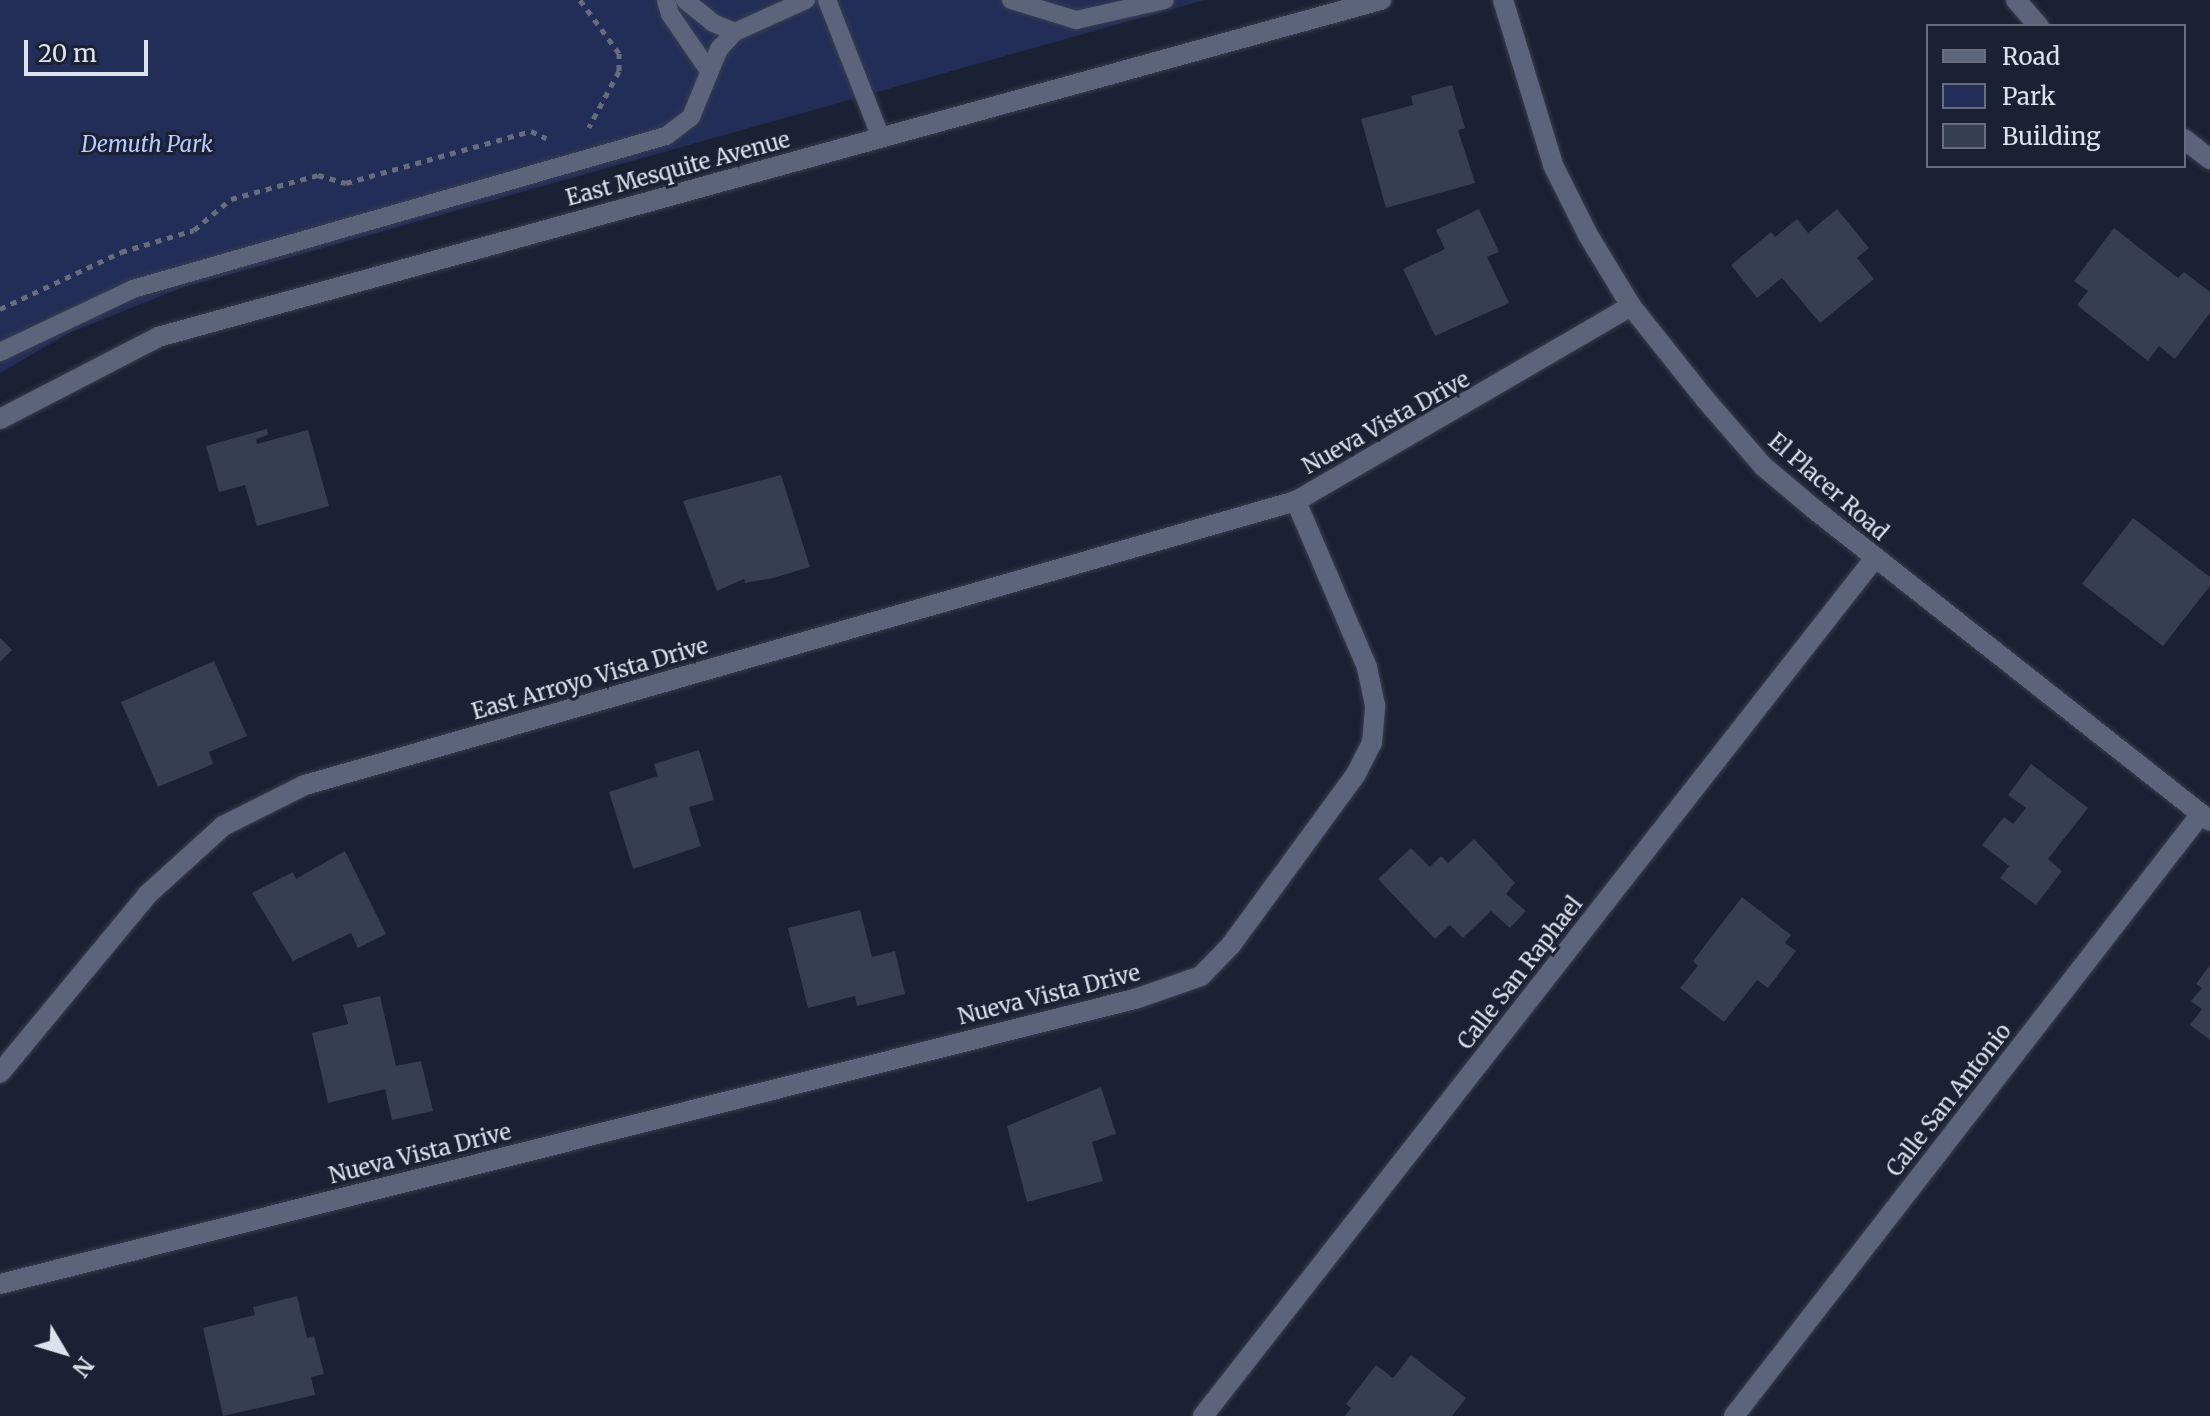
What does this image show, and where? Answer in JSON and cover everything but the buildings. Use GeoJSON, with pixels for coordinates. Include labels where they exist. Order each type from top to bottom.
{"type":"FeatureCollection","features":[{"type":"Feature","properties":{"kind":"street","name":"East Mesquite Avenue"},"geometry":{"type":"LineString","coordinates":[[0,419],[158,337],[1381,0]]}},
{"type":"Feature","properties":{"kind":"street","name":"El Placer Road"},"geometry":{"type":"LineString","coordinates":[[1503,0],[1553,165],[1631,306],[1763,466],[1874,559],[2206,818]]}},
{"type":"Feature","properties":{"kind":"street"},"geometry":{"type":"LineString","coordinates":[[2016,0],[2037,24]]}},
{"type":"Feature","properties":{"kind":"street"},"geometry":{"type":"LineString","coordinates":[[2186,141],[2210,159]]}},
{"type":"Feature","properties":{"kind":"street","name":"Nueva Vista Drive"},"geometry":{"type":"LineString","coordinates":[[0,1284],[1119,1003],[1201,976],[1240,933],[1356,774],[1372,743],[1375,705],[1367,667],[1296,501],[1631,306]]}},
{"type":"Feature","properties":{"kind":"street","name":"East Arroyo Vista Drive"},"geometry":{"type":"LineString","coordinates":[[0,1073],[158,885],[223,826],[305,785],[1296,501]]}},
{"type":"Feature","properties":{"kind":"street","name":"Calle San Raphael"},"geometry":{"type":"LineString","coordinates":[[1203,1416],[1874,559]]}},
{"type":"Feature","properties":{"kind":"street","name":"Calle San Antonio"},"geometry":{"type":"LineString","coordinates":[[1734,1416],[2206,818]]}},
{"type":"Feature","properties":{"kind":"lane"},"geometry":{"type":"LineString","coordinates":[[666,0],[670,14],[709,71]]}},
{"type":"Feature","properties":{"kind":"lane"},"geometry":{"type":"LineString","coordinates":[[685,0],[713,23],[735,32]]}},
{"type":"Feature","properties":{"kind":"lane"},"geometry":{"type":"LineString","coordinates":[[0,352],[133,289],[646,145],[691,117],[719,49],[735,32],[806,0]]}},
{"type":"Feature","properties":{"kind":"lane"},"geometry":{"type":"LineString","coordinates":[[827,0],[881,138]]}},
{"type":"Feature","properties":{"kind":"lane"},"geometry":{"type":"LineString","coordinates":[[1011,0],[1076,20],[1165,0]]}},
{"type":"Feature","properties":{"kind":"path"},"geometry":{"type":"LineString","coordinates":[[575,133],[588,129],[619,71],[619,53],[580,0]]}},
{"type":"Feature","properties":{"kind":"path"},"geometry":{"type":"LineString","coordinates":[[0,309],[121,252],[194,230],[231,199],[318,175],[346,183],[531,131],[550,140],[562,136]]}},
{"type":"Feature","properties":{"kind":"green space","name":"Demuth Park"},"geometry":{"type":"Polygon","coordinates":[[[0,0],[1204,0],[181,288],[69,333],[0,373],[0,0]]]}}]}
